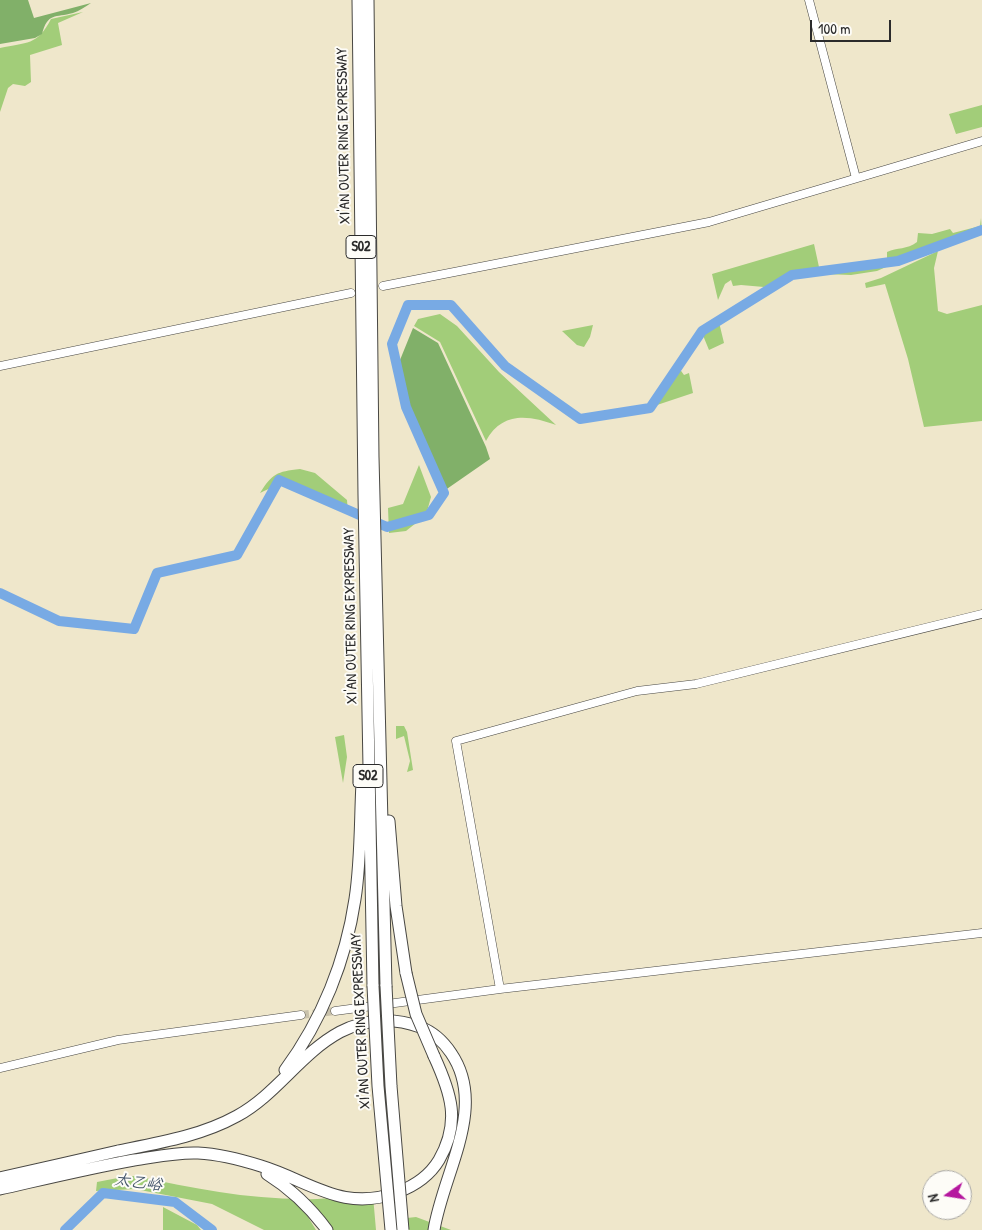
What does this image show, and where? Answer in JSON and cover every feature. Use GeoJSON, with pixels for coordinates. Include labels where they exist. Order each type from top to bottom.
{"type":"FeatureCollection","features":[{"type":"Feature","properties":{"kind":"highway","name":"XI'AN OUTER RING EXPRESSWAY"},"geometry":{"type":"LineString","coordinates":[[358,0],[372,662],[373,986],[378,1086],[391,1230]]}},
{"type":"Feature","properties":{"kind":"highway","name":"XI'AN OUTER RING EXPRESSWAY"},"geometry":{"type":"LineString","coordinates":[[368,0],[369,495]]}},
{"type":"Feature","properties":{"kind":"highway","name":"XI'AN OUTER RING EXPRESSWAY"},"geometry":{"type":"LineString","coordinates":[[372,662],[391,1086],[403,1230]]}},
{"type":"Feature","properties":{"kind":"highway"},"geometry":{"type":"LineString","coordinates":[[0,1189],[96,1167],[172,1154],[198,1153],[261,1166],[321,1192],[345,1199],[384,1197],[406,1189],[434,1167],[445,1150],[450,1133],[452,1108],[448,1086],[416,1014],[406,973],[396,906],[372,662]]}},
{"type":"Feature","properties":{"kind":"highway"},"geometry":{"type":"LineString","coordinates":[[259,1099],[284,1071],[306,1037],[327,998],[344,951],[356,898],[372,662]]}},
{"type":"Feature","properties":{"kind":"highway"},"geometry":{"type":"LineString","coordinates":[[0,1178],[172,1140],[199,1132],[238,1116],[324,1043],[340,1032],[361,1024],[380,1020],[406,1022],[428,1030],[444,1042],[464,1077],[467,1096],[465,1121],[437,1208],[434,1230]]}},
{"type":"Feature","properties":{"kind":"highway"},"geometry":{"type":"LineString","coordinates":[[220,1157],[260,1170],[282,1184],[311,1208],[327,1230]]}},
{"type":"Feature","properties":{"kind":"street"},"geometry":{"type":"LineString","coordinates":[[809,0],[856,178]]}},
{"type":"Feature","properties":{"kind":"street"},"geometry":{"type":"LineString","coordinates":[[383,286],[709,222],[982,141]]}},
{"type":"Feature","properties":{"kind":"street"},"geometry":{"type":"LineString","coordinates":[[0,366],[351,293]]}},
{"type":"Feature","properties":{"kind":"street"},"geometry":{"type":"LineString","coordinates":[[500,989],[456,740],[637,691],[696,684],[982,614]]}},
{"type":"Feature","properties":{"kind":"street"},"geometry":{"type":"LineString","coordinates":[[335,1011],[500,989],[982,933]]}},
{"type":"Feature","properties":{"kind":"street"},"geometry":{"type":"LineString","coordinates":[[0,1068],[118,1040],[301,1015]]}},
{"type":"Feature","properties":{"kind":"green space"},"geometry":{"type":"Polygon","coordinates":[[[0,0],[28,0],[34,18],[91,3],[75,12],[53,17],[47,22],[42,34],[35,38],[0,44],[0,0]]]}},
{"type":"Feature","properties":{"kind":"green space"},"geometry":{"type":"Polygon","coordinates":[[[83,12],[58,23],[62,45],[30,55],[31,82],[25,86],[13,84],[8,88],[0,112],[0,48],[24,43],[36,38],[46,28],[51,19],[83,12]]]}},
{"type":"Feature","properties":{"kind":"green space"},"geometry":{"type":"Polygon","coordinates":[[[982,105],[982,127],[956,134],[949,114],[982,105]]]}},
{"type":"Feature","properties":{"kind":"green space"},"geometry":{"type":"Polygon","coordinates":[[[981,218],[982,233],[947,240],[877,271],[851,275],[797,273],[764,287],[733,286],[731,280],[725,284],[718,300],[712,274],[814,244],[819,267],[867,267],[887,261],[887,252],[913,245],[917,242],[918,233],[932,234],[950,229],[953,233],[980,226],[981,218]]]}},
{"type":"Feature","properties":{"kind":"green space"},"geometry":{"type":"Polygon","coordinates":[[[938,251],[934,268],[938,311],[947,314],[982,305],[982,421],[924,427],[908,359],[885,284],[866,288],[865,283],[881,278],[938,251]]]}},
{"type":"Feature","properties":{"kind":"green space"},"geometry":{"type":"Polygon","coordinates":[[[440,314],[457,326],[499,372],[556,425],[536,419],[517,418],[508,420],[492,431],[486,441],[440,342],[414,326],[418,319],[440,314]]]}},
{"type":"Feature","properties":{"kind":"green space"},"geometry":{"type":"Polygon","coordinates":[[[718,318],[724,343],[709,350],[702,333],[718,318]]]}},
{"type":"Feature","properties":{"kind":"green space"},"geometry":{"type":"Polygon","coordinates":[[[593,325],[590,337],[584,347],[577,345],[562,331],[593,325]]]}},
{"type":"Feature","properties":{"kind":"green space"},"geometry":{"type":"Polygon","coordinates":[[[413,328],[438,343],[490,459],[441,493],[431,455],[397,379],[400,360],[413,328]]]}},
{"type":"Feature","properties":{"kind":"green space"},"geometry":{"type":"Polygon","coordinates":[[[679,368],[684,375],[689,373],[693,393],[651,407],[679,368]]]}},
{"type":"Feature","properties":{"kind":"green space"},"geometry":{"type":"Polygon","coordinates":[[[419,465],[431,497],[426,515],[406,531],[389,533],[388,508],[403,504],[419,465]]]}},
{"type":"Feature","properties":{"kind":"green space"},"geometry":{"type":"Polygon","coordinates":[[[300,469],[315,473],[347,500],[348,513],[316,492],[296,485],[273,487],[260,493],[272,477],[285,471],[300,469]]]}},
{"type":"Feature","properties":{"kind":"green space"},"geometry":{"type":"Polygon","coordinates":[[[396,726],[404,726],[407,732],[413,770],[407,772],[410,761],[404,736],[396,739],[396,726]]]}},
{"type":"Feature","properties":{"kind":"green space"},"geometry":{"type":"Polygon","coordinates":[[[344,735],[347,757],[343,783],[335,737],[344,735]]]}},
{"type":"Feature","properties":{"kind":"green space"},"geometry":{"type":"Polygon","coordinates":[[[128,1176],[219,1192],[282,1199],[373,1196],[376,1230],[326,1230],[305,1212],[316,1230],[264,1230],[212,1204],[135,1189],[96,1191],[97,1182],[128,1176]]]}},
{"type":"Feature","properties":{"kind":"green space"},"geometry":{"type":"Polygon","coordinates":[[[163,1207],[197,1225],[201,1230],[163,1230],[163,1207]]]}},
{"type":"Feature","properties":{"kind":"green space"},"geometry":{"type":"Polygon","coordinates":[[[416,1217],[451,1230],[408,1230],[407,1218],[416,1217]]]}},
{"type":"Feature","properties":{"kind":"waterway"},"geometry":{"type":"LineString","coordinates":[[0,593],[59,621],[134,629],[157,573],[237,555],[279,480],[387,527],[429,515],[444,493],[406,407],[392,344],[408,305],[451,305],[505,366],[580,419],[650,408],[702,331],[792,275],[898,261],[982,230]]}},
{"type":"Feature","properties":{"kind":"waterway","name":"太乙峪"},"geometry":{"type":"LineString","coordinates":[[65,1230],[103,1193],[175,1202],[212,1230]]}},
{"type":"Feature","properties":{"kind":"tunnel"},"geometry":{"type":"LineString","coordinates":[[301,1015],[335,1011]]}}]}
